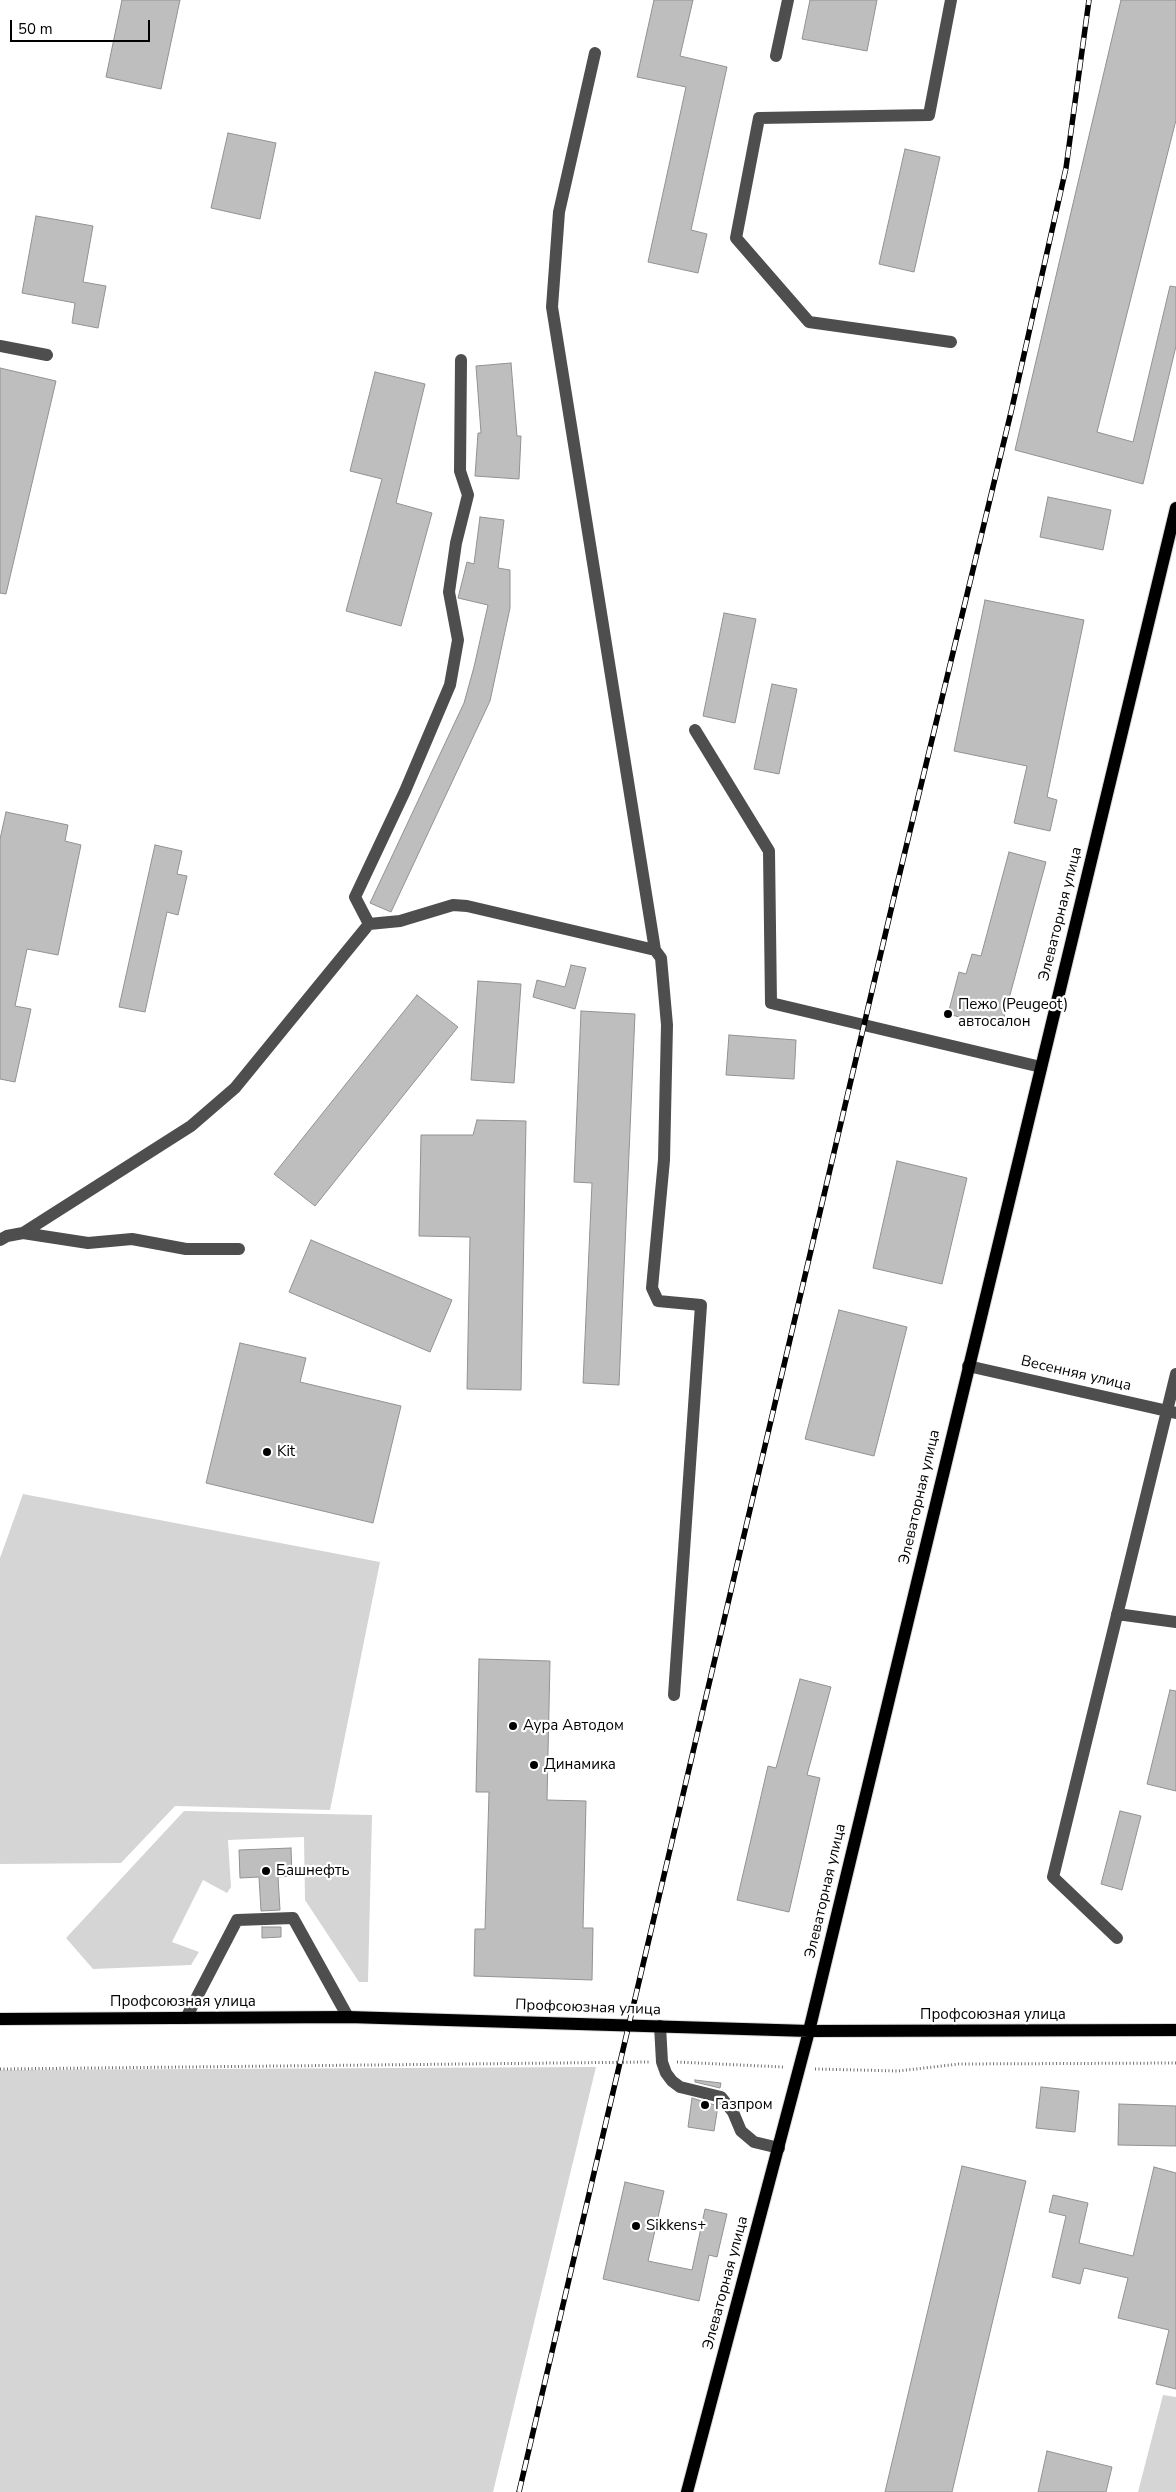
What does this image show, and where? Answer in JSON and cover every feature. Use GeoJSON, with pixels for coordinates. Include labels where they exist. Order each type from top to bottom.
{"type":"FeatureCollection","features":[{"type":"Feature","properties":{"kind":"main road","name":"Элеваторная улица"},"geometry":{"type":"LineString","coordinates":[[687,2492],[810,2031],[968,1366],[1176,508]]}},
{"type":"Feature","properties":{"kind":"main road","name":"Профсоюзная улица"},"geometry":{"type":"LineString","coordinates":[[0,2019],[348,2017],[810,2031],[1176,2030]]}},
{"type":"Feature","properties":{"kind":"street"},"geometry":{"type":"LineString","coordinates":[[776,56],[788,0]]}},
{"type":"Feature","properties":{"kind":"street"},"geometry":{"type":"LineString","coordinates":[[951,342],[809,322],[736,238],[759,118],[930,115],[952,0]]}},
{"type":"Feature","properties":{"kind":"street"},"geometry":{"type":"LineString","coordinates":[[595,53],[559,212],[552,307],[655,950],[661,958],[667,1025],[664,1160],[652,1288],[658,1301],[701,1305],[674,1694]]}},
{"type":"Feature","properties":{"kind":"street"},"geometry":{"type":"LineString","coordinates":[[0,346],[47,355]]}},
{"type":"Feature","properties":{"kind":"street"},"geometry":{"type":"LineString","coordinates":[[369,924],[356,897],[405,791],[450,685],[458,640],[449,592],[456,543],[468,495],[460,471],[462,360]]}},
{"type":"Feature","properties":{"kind":"street"},"geometry":{"type":"LineString","coordinates":[[695,730],[768,851],[771,1004],[1041,1067]]}},
{"type":"Feature","properties":{"kind":"street"},"geometry":{"type":"LineString","coordinates":[[24,1233],[191,1126],[235,1088],[369,924],[400,921],[453,905],[467,906],[655,950]]}},
{"type":"Feature","properties":{"kind":"street"},"geometry":{"type":"LineString","coordinates":[[0,1240],[7,1236],[24,1233],[88,1243],[132,1239],[186,1249],[239,1249]]}},
{"type":"Feature","properties":{"kind":"street","name":"Весенняя улица"},"geometry":{"type":"LineString","coordinates":[[968,1366],[1171,1412]]}},
{"type":"Feature","properties":{"kind":"street"},"geometry":{"type":"LineString","coordinates":[[1117,1938],[1053,1878],[1117,1614],[1171,1412],[1176,1374]]}},
{"type":"Feature","properties":{"kind":"street"},"geometry":{"type":"LineString","coordinates":[[1117,1614],[1176,1622]]}},
{"type":"Feature","properties":{"kind":"street"},"geometry":{"type":"LineString","coordinates":[[186,2018],[237,1920],[293,1918],[348,2017]]}},
{"type":"Feature","properties":{"kind":"street"},"geometry":{"type":"LineString","coordinates":[[660,2026],[662,2062],[666,2074],[680,2087],[721,2097],[733,2112],[741,2131],[754,2142],[779,2148]]}},
{"type":"Feature","properties":{"kind":"path"},"geometry":{"type":"LineString","coordinates":[[0,2070],[662,2062],[898,2071],[959,2064],[1176,2063]]}},
{"type":"Feature","properties":{"kind":"shaded area"},"geometry":{"type":"Polygon","coordinates":[[[23,1494],[380,1562],[330,1810],[175,1806],[121,1863],[0,1864],[0,1558],[23,1494]]]}},
{"type":"Feature","properties":{"kind":"shaded area"},"geometry":{"type":"Polygon","coordinates":[[[184,1811],[372,1815],[368,1982],[359,1982],[305,1900],[304,1837],[228,1840],[231,1887],[227,1893],[203,1880],[172,1942],[199,1952],[191,1965],[93,1969],[66,1938],[184,1811]]]}},
{"type":"Feature","properties":{"kind":"shaded area"},"geometry":{"type":"Polygon","coordinates":[[[596,2067],[493,2492],[0,2492],[0,2070],[596,2067]]]}},
{"type":"Feature","properties":{"kind":"shaded area"},"geometry":{"type":"Polygon","coordinates":[[[1163,2395],[1176,2397],[1176,2492],[1138,2492],[1163,2395]]]}},
{"type":"Feature","properties":{"kind":"building"},"geometry":{"type":"Polygon","coordinates":[[[122,0],[180,0],[161,89],[106,77],[122,0]]]}},
{"type":"Feature","properties":{"kind":"building"},"geometry":{"type":"Polygon","coordinates":[[[654,0],[693,0],[680,56],[727,67],[691,230],[707,234],[698,273],[648,262],[686,87],[637,77],[654,0]]]}},
{"type":"Feature","properties":{"kind":"building"},"geometry":{"type":"Polygon","coordinates":[[[810,0],[877,0],[867,51],[802,39],[810,0]]]}},
{"type":"Feature","properties":{"kind":"building"},"geometry":{"type":"Polygon","coordinates":[[[1121,0],[1176,0],[1176,120],[1097,432],[1133,442],[1170,286],[1176,287],[1176,346],[1143,484],[1015,450],[1121,0]]]}},
{"type":"Feature","properties":{"kind":"building"},"geometry":{"type":"Polygon","coordinates":[[[228,133],[276,143],[260,219],[211,208],[228,133]]]}},
{"type":"Feature","properties":{"kind":"building"},"geometry":{"type":"Polygon","coordinates":[[[905,149],[940,157],[914,272],[879,264],[905,149]]]}},
{"type":"Feature","properties":{"kind":"building"},"geometry":{"type":"Polygon","coordinates":[[[36,216],[93,226],[83,282],[106,286],[98,328],[72,323],[75,303],[22,293],[36,216]]]}},
{"type":"Feature","properties":{"kind":"building"},"geometry":{"type":"Polygon","coordinates":[[[511,363],[517,436],[521,436],[519,479],[475,476],[478,433],[481,433],[476,366],[511,363]]]}},
{"type":"Feature","properties":{"kind":"building"},"geometry":{"type":"Polygon","coordinates":[[[0,368],[56,381],[6,594],[0,593],[0,368]]]}},
{"type":"Feature","properties":{"kind":"building"},"geometry":{"type":"Polygon","coordinates":[[[375,372],[425,384],[396,503],[432,513],[401,626],[346,611],[382,479],[350,471],[375,372]]]}},
{"type":"Feature","properties":{"kind":"building"},"geometry":{"type":"Polygon","coordinates":[[[1048,497],[1111,510],[1103,550],[1040,537],[1048,497]]]}},
{"type":"Feature","properties":{"kind":"building"},"geometry":{"type":"Polygon","coordinates":[[[480,517],[504,520],[498,568],[510,570],[510,608],[490,701],[391,912],[370,903],[464,703],[488,605],[458,598],[467,562],[474,564],[480,517]]]}},
{"type":"Feature","properties":{"kind":"building"},"geometry":{"type":"Polygon","coordinates":[[[985,600],[1084,620],[1047,797],[1057,800],[1050,831],[1014,823],[1027,766],[954,751],[985,600]]]}},
{"type":"Feature","properties":{"kind":"building"},"geometry":{"type":"Polygon","coordinates":[[[724,613],[756,619],[735,723],[703,716],[724,613]]]}},
{"type":"Feature","properties":{"kind":"building"},"geometry":{"type":"Polygon","coordinates":[[[772,684],[797,689],[779,774],[754,769],[772,684]]]}},
{"type":"Feature","properties":{"kind":"building"},"geometry":{"type":"Polygon","coordinates":[[[6,812],[68,825],[65,841],[81,845],[58,955],[27,949],[15,1006],[31,1009],[15,1082],[0,1079],[0,839],[6,812]]]}},
{"type":"Feature","properties":{"kind":"building"},"geometry":{"type":"Polygon","coordinates":[[[155,845],[182,851],[177,874],[187,876],[178,915],[167,912],[145,1012],[119,1007],[155,845]]]}},
{"type":"Feature","properties":{"kind":"building"},"geometry":{"type":"Polygon","coordinates":[[[1009,852],[1046,862],[1001,1028],[948,1014],[959,972],[966,974],[972,954],[981,956],[1009,852]]]}},
{"type":"Feature","properties":{"kind":"building"},"geometry":{"type":"Polygon","coordinates":[[[571,965],[586,968],[575,1009],[533,997],[537,980],[565,987],[571,965]]]}},
{"type":"Feature","properties":{"kind":"building"},"geometry":{"type":"Polygon","coordinates":[[[478,981],[521,984],[514,1083],[471,1080],[478,981]]]}},
{"type":"Feature","properties":{"kind":"building"},"geometry":{"type":"Polygon","coordinates":[[[417,995],[458,1027],[315,1206],[274,1174],[417,995]]]}},
{"type":"Feature","properties":{"kind":"building"},"geometry":{"type":"Polygon","coordinates":[[[581,1011],[635,1014],[619,1385],[583,1383],[592,1183],[574,1182],[581,1011]]]}},
{"type":"Feature","properties":{"kind":"building"},"geometry":{"type":"Polygon","coordinates":[[[729,1035],[796,1040],[794,1079],[726,1075],[729,1035]]]}},
{"type":"Feature","properties":{"kind":"building"},"geometry":{"type":"Polygon","coordinates":[[[477,1120],[526,1121],[521,1390],[467,1389],[470,1237],[419,1236],[421,1135],[473,1135],[477,1120]]]}},
{"type":"Feature","properties":{"kind":"building"},"geometry":{"type":"Polygon","coordinates":[[[897,1161],[967,1178],[942,1284],[873,1268],[897,1161]]]}},
{"type":"Feature","properties":{"kind":"building"},"geometry":{"type":"Polygon","coordinates":[[[311,1240],[452,1300],[430,1352],[289,1292],[311,1240]]]}},
{"type":"Feature","properties":{"kind":"building"},"geometry":{"type":"Polygon","coordinates":[[[839,1310],[907,1327],[874,1456],[805,1439],[839,1310]]]}},
{"type":"Feature","properties":{"kind":"building"},"geometry":{"type":"Polygon","coordinates":[[[240,1343],[306,1358],[300,1382],[401,1406],[373,1523],[206,1483],[240,1343]]]}},
{"type":"Feature","properties":{"kind":"building"},"geometry":{"type":"Polygon","coordinates":[[[479,1659],[550,1661],[547,1800],[586,1801],[583,1928],[593,1928],[592,1980],[474,1976],[475,1929],[485,1929],[489,1792],[476,1792],[479,1659]]]}},
{"type":"Feature","properties":{"kind":"building"},"geometry":{"type":"Polygon","coordinates":[[[800,1679],[831,1687],[807,1775],[820,1778],[789,1912],[737,1900],[768,1766],[776,1768],[800,1679]]]}},
{"type":"Feature","properties":{"kind":"building"},"geometry":{"type":"Polygon","coordinates":[[[1170,1690],[1176,1691],[1176,1791],[1147,1784],[1170,1690]]]}},
{"type":"Feature","properties":{"kind":"building"},"geometry":{"type":"Polygon","coordinates":[[[1120,1811],[1141,1816],[1122,1890],[1101,1884],[1120,1811]]]}},
{"type":"Feature","properties":{"kind":"building"},"geometry":{"type":"Polygon","coordinates":[[[291,1848],[292,1876],[278,1877],[280,1910],[261,1911],[259,1877],[240,1878],[239,1850],[291,1848]]]}},
{"type":"Feature","properties":{"kind":"building"},"geometry":{"type":"Polygon","coordinates":[[[262,1927],[281,1927],[281,1937],[262,1938],[262,1927]]]}},
{"type":"Feature","properties":{"kind":"building"},"geometry":{"type":"Polygon","coordinates":[[[695,2080],[721,2083],[720,2088],[695,2082],[695,2080]]]}},
{"type":"Feature","properties":{"kind":"building"},"geometry":{"type":"Polygon","coordinates":[[[1041,2087],[1079,2091],[1075,2132],[1036,2128],[1041,2087]]]}},
{"type":"Feature","properties":{"kind":"building"},"geometry":{"type":"Polygon","coordinates":[[[692,2098],[718,2106],[714,2131],[688,2127],[692,2098]]]}},
{"type":"Feature","properties":{"kind":"building"},"geometry":{"type":"Polygon","coordinates":[[[1119,2104],[1176,2106],[1176,2146],[1118,2145],[1119,2104]]]}},
{"type":"Feature","properties":{"kind":"building"},"geometry":{"type":"Polygon","coordinates":[[[962,2166],[1026,2181],[952,2492],[885,2492],[962,2166]]]}},
{"type":"Feature","properties":{"kind":"building"},"geometry":{"type":"Polygon","coordinates":[[[1154,2167],[1176,2173],[1176,2389],[1156,2384],[1169,2330],[1118,2318],[1128,2278],[1084,2268],[1080,2284],[1052,2277],[1066,2216],[1049,2212],[1053,2195],[1088,2203],[1079,2243],[1133,2256],[1154,2167]]]}},
{"type":"Feature","properties":{"kind":"building","name":"Sikkens+"},"geometry":{"type":"Polygon","coordinates":[[[625,2182],[664,2191],[648,2261],[692,2270],[705,2209],[727,2214],[717,2257],[709,2255],[699,2301],[603,2279],[625,2182]]]}},
{"type":"Feature","properties":{"kind":"building"},"geometry":{"type":"Polygon","coordinates":[[[1047,2451],[1112,2467],[1106,2492],[1038,2492],[1047,2451]]]}},
{"type":"Feature","properties":{"kind":"railway"},"geometry":{"type":"LineString","coordinates":[[519,2492],[895,893],[1012,408],[1066,168],[1089,0]]}},
{"type":"Feature","properties":{"kind":"place","name":"Пежо (Peugeot) автосалон"},"geometry":{"type":"Point","coordinates":[948,1014]}},
{"type":"Feature","properties":{"kind":"place","name":"Kit"},"geometry":{"type":"Point","coordinates":[267,1452]}},
{"type":"Feature","properties":{"kind":"place","name":"Аура Автодом"},"geometry":{"type":"Point","coordinates":[513,1726]}},
{"type":"Feature","properties":{"kind":"place","name":"Динамика"},"geometry":{"type":"Point","coordinates":[534,1765]}},
{"type":"Feature","properties":{"kind":"place","name":"Башнефть"},"geometry":{"type":"Point","coordinates":[266,1871]}},
{"type":"Feature","properties":{"kind":"place","name":"Газпром"},"geometry":{"type":"Point","coordinates":[705,2105]}},
{"type":"Feature","properties":{"kind":"place","name":"Sikkens+"},"geometry":{"type":"Point","coordinates":[636,2226]}}]}
